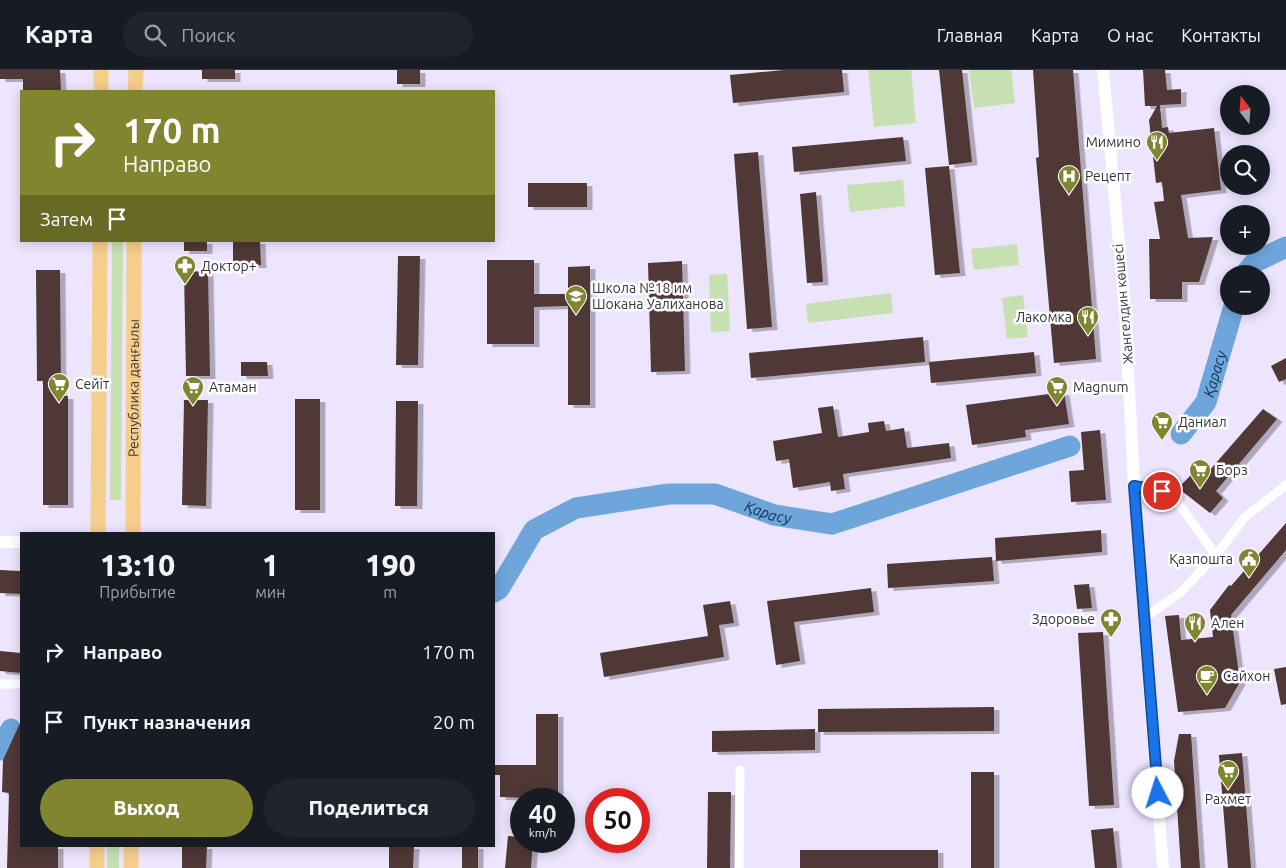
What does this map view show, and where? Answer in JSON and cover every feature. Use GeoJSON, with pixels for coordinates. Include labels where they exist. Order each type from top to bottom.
{"type":"FeatureCollection","features":[{"type":"Feature","properties":{"kind":"main road"},"geometry":{"type":"LineString","coordinates":[[101,70],[101,90]]}},
{"type":"Feature","properties":{"kind":"main road"},"geometry":{"type":"LineString","coordinates":[[135,90],[136,70]]}},
{"type":"Feature","properties":{"kind":"main road","name":"Жангелдин көшесі"},"geometry":{"type":"LineString","coordinates":[[1103,70],[1125,309],[1134,486],[1163,868]]}},
{"type":"Feature","properties":{"kind":"main road"},"geometry":{"type":"LineString","coordinates":[[98,532],[100,242]]}},
{"type":"Feature","properties":{"kind":"main road","name":"Республика даңғылы"},"geometry":{"type":"LineString","coordinates":[[133,532],[134,242]]}},
{"type":"Feature","properties":{"kind":"main road"},"geometry":{"type":"LineString","coordinates":[[0,542],[20,542]]}},
{"type":"Feature","properties":{"kind":"main road"},"geometry":{"type":"LineString","coordinates":[[97,847],[97,868]]}},
{"type":"Feature","properties":{"kind":"main road"},"geometry":{"type":"LineString","coordinates":[[131,847],[131,868]]}},
{"type":"Feature","properties":{"kind":"street"},"geometry":{"type":"LineString","coordinates":[[1144,618],[1180,593],[1216,555],[1245,517],[1286,485]]}},
{"type":"Feature","properties":{"kind":"street"},"geometry":{"type":"LineString","coordinates":[[1134,486],[1162,491],[1175,499],[1216,555]]}},
{"type":"Feature","properties":{"kind":"street"},"geometry":{"type":"LineString","coordinates":[[0,684],[20,684]]}},
{"type":"Feature","properties":{"kind":"street"},"geometry":{"type":"LineString","coordinates":[[739,868],[740,770]]}},
{"type":"Feature","properties":{"kind":"green space"},"geometry":{"type":"Polygon","coordinates":[[[868,70],[911,70],[916,123],[874,127],[868,70]]]}},
{"type":"Feature","properties":{"kind":"green space"},"geometry":{"type":"Polygon","coordinates":[[[969,70],[1011,70],[1015,103],[974,108],[969,70]]]}},
{"type":"Feature","properties":{"kind":"green space"},"geometry":{"type":"Polygon","coordinates":[[[903,180],[905,206],[850,212],[847,185],[903,180]]]}},
{"type":"Feature","properties":{"kind":"green space"},"geometry":{"type":"Polygon","coordinates":[[[112,242],[123,242],[121,500],[110,500],[112,242]]]}},
{"type":"Feature","properties":{"kind":"green space"},"geometry":{"type":"Polygon","coordinates":[[[1017,244],[1019,265],[974,270],[971,249],[1017,244]]]}},
{"type":"Feature","properties":{"kind":"green space"},"geometry":{"type":"Polygon","coordinates":[[[727,274],[730,331],[711,332],[709,275],[727,274]]]}},
{"type":"Feature","properties":{"kind":"green space"},"geometry":{"type":"Polygon","coordinates":[[[891,293],[893,313],[808,323],[806,304],[891,293]]]}},
{"type":"Feature","properties":{"kind":"green space"},"geometry":{"type":"Polygon","coordinates":[[[1023,295],[1028,337],[1007,339],[1002,298],[1023,295]]]}},
{"type":"Feature","properties":{"kind":"green space"},"geometry":{"type":"Polygon","coordinates":[[[107,847],[119,847],[119,868],[107,868],[107,847]]]}},
{"type":"Feature","properties":{"kind":"building"},"geometry":{"type":"Polygon","coordinates":[[[0,70],[60,70],[61,90],[23,90],[23,79],[0,79],[0,70]]]}},
{"type":"Feature","properties":{"kind":"building"},"geometry":{"type":"Polygon","coordinates":[[[202,70],[235,70],[235,79],[202,79],[202,70]]]}},
{"type":"Feature","properties":{"kind":"building"},"geometry":{"type":"Polygon","coordinates":[[[397,70],[420,70],[420,84],[397,84],[397,70]]]}},
{"type":"Feature","properties":{"kind":"building"},"geometry":{"type":"Polygon","coordinates":[[[784,70],[842,70],[844,92],[733,103],[730,75],[784,70]]]}},
{"type":"Feature","properties":{"kind":"building"},"geometry":{"type":"Polygon","coordinates":[[[939,70],[962,70],[972,162],[949,165],[939,70]]]}},
{"type":"Feature","properties":{"kind":"building"},"geometry":{"type":"Polygon","coordinates":[[[1033,70],[1073,70],[1096,359],[1054,363],[1036,158],[1039,157],[1033,70]]]}},
{"type":"Feature","properties":{"kind":"building"},"geometry":{"type":"Polygon","coordinates":[[[1143,70],[1165,70],[1167,90],[1181,89],[1181,104],[1160,105],[1162,128],[1168,127],[1169,133],[1214,128],[1220,190],[1181,195],[1188,238],[1213,237],[1199,282],[1182,282],[1182,299],[1150,299],[1149,239],[1160,239],[1154,202],[1164,201],[1162,182],[1156,183],[1149,120],[1157,106],[1145,106],[1143,70]]]}},
{"type":"Feature","properties":{"kind":"building"},"geometry":{"type":"Polygon","coordinates":[[[903,137],[906,161],[794,172],[792,147],[903,137]]]}},
{"type":"Feature","properties":{"kind":"building"},"geometry":{"type":"Polygon","coordinates":[[[758,152],[772,327],[747,329],[734,154],[758,152]]]}},
{"type":"Feature","properties":{"kind":"building"},"geometry":{"type":"Polygon","coordinates":[[[949,166],[960,273],[935,275],[925,168],[949,166]]]}},
{"type":"Feature","properties":{"kind":"building"},"geometry":{"type":"Polygon","coordinates":[[[528,183],[587,183],[587,207],[528,207],[528,183]]]}},
{"type":"Feature","properties":{"kind":"building"},"geometry":{"type":"Polygon","coordinates":[[[816,192],[823,282],[807,283],[800,194],[816,192]]]}},
{"type":"Feature","properties":{"kind":"building"},"geometry":{"type":"Polygon","coordinates":[[[184,242],[207,242],[207,251],[184,251],[184,242]]]}},
{"type":"Feature","properties":{"kind":"building"},"geometry":{"type":"Polygon","coordinates":[[[233,242],[260,242],[261,265],[233,265],[233,242]]]}},
{"type":"Feature","properties":{"kind":"building"},"geometry":{"type":"Polygon","coordinates":[[[398,256],[420,256],[418,365],[396,365],[398,256]]]}},
{"type":"Feature","properties":{"kind":"building"},"geometry":{"type":"Polygon","coordinates":[[[487,260],[534,260],[534,294],[568,294],[568,267],[590,266],[590,405],[568,405],[568,306],[534,307],[534,344],[487,344],[487,260]]]}},
{"type":"Feature","properties":{"kind":"building"},"geometry":{"type":"Polygon","coordinates":[[[682,261],[685,371],[651,372],[648,263],[682,261]]]}},
{"type":"Feature","properties":{"kind":"building"},"geometry":{"type":"Polygon","coordinates":[[[36,270],[60,270],[61,396],[68,396],[68,505],[43,505],[43,381],[37,381],[36,270]]]}},
{"type":"Feature","properties":{"kind":"building"},"geometry":{"type":"Polygon","coordinates":[[[208,271],[210,376],[186,376],[184,272],[208,271]]]}},
{"type":"Feature","properties":{"kind":"building"},"geometry":{"type":"Polygon","coordinates":[[[923,337],[925,362],[751,378],[749,353],[923,337]]]}},
{"type":"Feature","properties":{"kind":"building"},"geometry":{"type":"Polygon","coordinates":[[[1034,352],[1036,373],[931,383],[929,362],[1034,352]]]}},
{"type":"Feature","properties":{"kind":"building"},"geometry":{"type":"Polygon","coordinates":[[[1286,358],[1286,379],[1279,382],[1271,366],[1286,358]]]}},
{"type":"Feature","properties":{"kind":"building"},"geometry":{"type":"Polygon","coordinates":[[[241,362],[267,362],[268,376],[241,376],[241,362]]]}},
{"type":"Feature","properties":{"kind":"building"},"geometry":{"type":"Polygon","coordinates":[[[1064,392],[1069,424],[1025,430],[1026,437],[972,445],[966,405],[1064,392]]]}},
{"type":"Feature","properties":{"kind":"building"},"geometry":{"type":"Polygon","coordinates":[[[295,399],[320,399],[320,510],[295,510],[295,399]]]}},
{"type":"Feature","properties":{"kind":"building"},"geometry":{"type":"Polygon","coordinates":[[[184,400],[208,400],[206,506],[182,505],[184,400]]]}},
{"type":"Feature","properties":{"kind":"building"},"geometry":{"type":"Polygon","coordinates":[[[396,401],[418,401],[417,506],[395,506],[396,401]]]}},
{"type":"Feature","properties":{"kind":"building"},"geometry":{"type":"Polygon","coordinates":[[[833,406],[838,437],[869,432],[868,423],[884,421],[886,431],[904,428],[907,448],[949,443],[951,458],[843,474],[845,489],[831,491],[830,482],[793,488],[789,459],[776,461],[773,441],[822,433],[818,408],[833,406]]]}},
{"type":"Feature","properties":{"kind":"building"},"geometry":{"type":"Polygon","coordinates":[[[1263,409],[1277,419],[1216,491],[1223,498],[1210,513],[1178,488],[1194,472],[1202,479],[1263,409]]]}},
{"type":"Feature","properties":{"kind":"building"},"geometry":{"type":"Polygon","coordinates":[[[1100,430],[1106,500],[1071,502],[1069,471],[1084,470],[1081,432],[1100,430]]]}},
{"type":"Feature","properties":{"kind":"building"},"geometry":{"type":"Polygon","coordinates":[[[1286,523],[1286,550],[1231,615],[1240,682],[1225,708],[1178,712],[1165,616],[1179,615],[1181,640],[1213,637],[1210,610],[1229,585],[1231,586],[1286,523]]]}},
{"type":"Feature","properties":{"kind":"building"},"geometry":{"type":"Polygon","coordinates":[[[1101,530],[1102,552],[996,561],[995,538],[1101,530]]]}},
{"type":"Feature","properties":{"kind":"building"},"geometry":{"type":"Polygon","coordinates":[[[992,557],[994,581],[888,588],[887,564],[992,557]]]}},
{"type":"Feature","properties":{"kind":"building"},"geometry":{"type":"Polygon","coordinates":[[[0,570],[20,571],[20,594],[0,593],[0,570]]]}},
{"type":"Feature","properties":{"kind":"building"},"geometry":{"type":"Polygon","coordinates":[[[1089,584],[1092,608],[1077,609],[1074,585],[1089,584]]]}},
{"type":"Feature","properties":{"kind":"building"},"geometry":{"type":"Polygon","coordinates":[[[871,588],[874,612],[794,622],[800,661],[776,665],[767,601],[871,588]]]}},
{"type":"Feature","properties":{"kind":"building"},"geometry":{"type":"Polygon","coordinates":[[[730,601],[734,623],[719,625],[724,657],[604,677],[600,653],[708,636],[703,605],[730,601]]]}},
{"type":"Feature","properties":{"kind":"building"},"geometry":{"type":"Polygon","coordinates":[[[1103,632],[1114,805],[1089,806],[1078,633],[1103,632]]]}},
{"type":"Feature","properties":{"kind":"building"},"geometry":{"type":"Polygon","coordinates":[[[0,651],[20,653],[20,673],[0,671],[0,651]]]}},
{"type":"Feature","properties":{"kind":"building"},"geometry":{"type":"Polygon","coordinates":[[[1286,667],[1286,704],[1281,705],[1274,669],[1286,667]]]}},
{"type":"Feature","properties":{"kind":"building"},"geometry":{"type":"Polygon","coordinates":[[[994,707],[994,731],[818,732],[818,709],[994,707]]]}},
{"type":"Feature","properties":{"kind":"building"},"geometry":{"type":"Polygon","coordinates":[[[536,714],[558,714],[558,788],[510,788],[510,797],[500,797],[500,775],[495,775],[495,765],[536,765],[536,714]]]}},
{"type":"Feature","properties":{"kind":"building"},"geometry":{"type":"Polygon","coordinates":[[[20,723],[20,847],[58,847],[58,868],[7,868],[9,793],[2,792],[3,760],[20,723]]]}},
{"type":"Feature","properties":{"kind":"building"},"geometry":{"type":"Polygon","coordinates":[[[815,729],[815,750],[712,752],[712,731],[815,729]]]}},
{"type":"Feature","properties":{"kind":"building"},"geometry":{"type":"Polygon","coordinates":[[[1179,734],[1191,734],[1200,868],[1181,868],[1174,761],[1179,734]]]}},
{"type":"Feature","properties":{"kind":"building"},"geometry":{"type":"Polygon","coordinates":[[[1242,753],[1251,868],[1228,868],[1219,755],[1242,753]]]}},
{"type":"Feature","properties":{"kind":"building"},"geometry":{"type":"Polygon","coordinates":[[[971,772],[994,772],[994,868],[971,868],[971,772]]]}},
{"type":"Feature","properties":{"kind":"building"},"geometry":{"type":"Polygon","coordinates":[[[708,792],[731,792],[730,868],[707,868],[708,792]]]}},
{"type":"Feature","properties":{"kind":"building"},"geometry":{"type":"Polygon","coordinates":[[[1113,828],[1117,868],[1095,868],[1091,830],[1113,828]]]}},
{"type":"Feature","properties":{"kind":"building"},"geometry":{"type":"Polygon","coordinates":[[[508,836],[510,836],[510,853],[532,853],[531,868],[505,868],[508,836]]]}},
{"type":"Feature","properties":{"kind":"building"},"geometry":{"type":"Polygon","coordinates":[[[182,847],[207,847],[206,868],[182,868],[182,847]]]}},
{"type":"Feature","properties":{"kind":"building"},"geometry":{"type":"Polygon","coordinates":[[[389,847],[414,847],[413,868],[389,868],[389,847]]]}},
{"type":"Feature","properties":{"kind":"building"},"geometry":{"type":"Polygon","coordinates":[[[462,847],[478,847],[478,868],[462,868],[462,847]]]}},
{"type":"Feature","properties":{"kind":"building"},"geometry":{"type":"Polygon","coordinates":[[[800,850],[938,850],[938,868],[800,868],[800,850]]]}},
{"type":"Feature","properties":{"kind":"waterway","name":"Қарасу"},"geometry":{"type":"LineString","coordinates":[[1252,265],[1286,247]]}},
{"type":"Feature","properties":{"kind":"waterway","name":"Қарасу"},"geometry":{"type":"LineString","coordinates":[[1181,434],[1206,402],[1231,315]]}},
{"type":"Feature","properties":{"kind":"waterway","name":"Қарасу"},"geometry":{"type":"LineString","coordinates":[[495,591],[499,589],[534,530],[576,508],[669,494],[715,494],[774,515],[832,524],[1070,446]]}},
{"type":"Feature","properties":{"kind":"waterway"},"geometry":{"type":"LineString","coordinates":[[0,750],[11,729]]}},
{"type":"Feature","properties":{"kind":"place","name":"Мимино"},"geometry":{"type":"Point","coordinates":[1157,161]}},
{"type":"Feature","properties":{"kind":"place","name":"Рецепт"},"geometry":{"type":"Point","coordinates":[1069,195]}},
{"type":"Feature","properties":{"kind":"place","name":"Доктор+"},"geometry":{"type":"Point","coordinates":[185,285]}},
{"type":"Feature","properties":{"kind":"place","name":"Школа №18 им Шокана Уалиханова"},"geometry":{"type":"Point","coordinates":[576,315]}},
{"type":"Feature","properties":{"kind":"place","name":"Лакомка"},"geometry":{"type":"Point","coordinates":[1088,336]}},
{"type":"Feature","properties":{"kind":"place","name":"Сейіт"},"geometry":{"type":"Point","coordinates":[59,403]}},
{"type":"Feature","properties":{"kind":"place","name":"Атаман"},"geometry":{"type":"Point","coordinates":[193,406]}},
{"type":"Feature","properties":{"kind":"place","name":"Magnum"},"geometry":{"type":"Point","coordinates":[1057,406]}},
{"type":"Feature","properties":{"kind":"place","name":"Даниал"},"geometry":{"type":"Point","coordinates":[1162,441]}},
{"type":"Feature","properties":{"kind":"place","name":"Борз"},"geometry":{"type":"Point","coordinates":[1200,489]}},
{"type":"Feature","properties":{"kind":"place","name":"Қазпошта"},"geometry":{"type":"Point","coordinates":[1249,578]}},
{"type":"Feature","properties":{"kind":"place","name":"Здоровье"},"geometry":{"type":"Point","coordinates":[1111,638]}},
{"type":"Feature","properties":{"kind":"place","name":"Ален"},"geometry":{"type":"Point","coordinates":[1195,642]}},
{"type":"Feature","properties":{"kind":"place","name":"Сайхон"},"geometry":{"type":"Point","coordinates":[1207,695]}},
{"type":"Feature","properties":{"kind":"place","name":"Рахмет"},"geometry":{"type":"Point","coordinates":[1228,790]}},
{"type":"Feature","properties":{"kind":"route"},"geometry":{"type":"LineString","coordinates":[[1158,793],[1134,486],[1162,491]]}}]}
